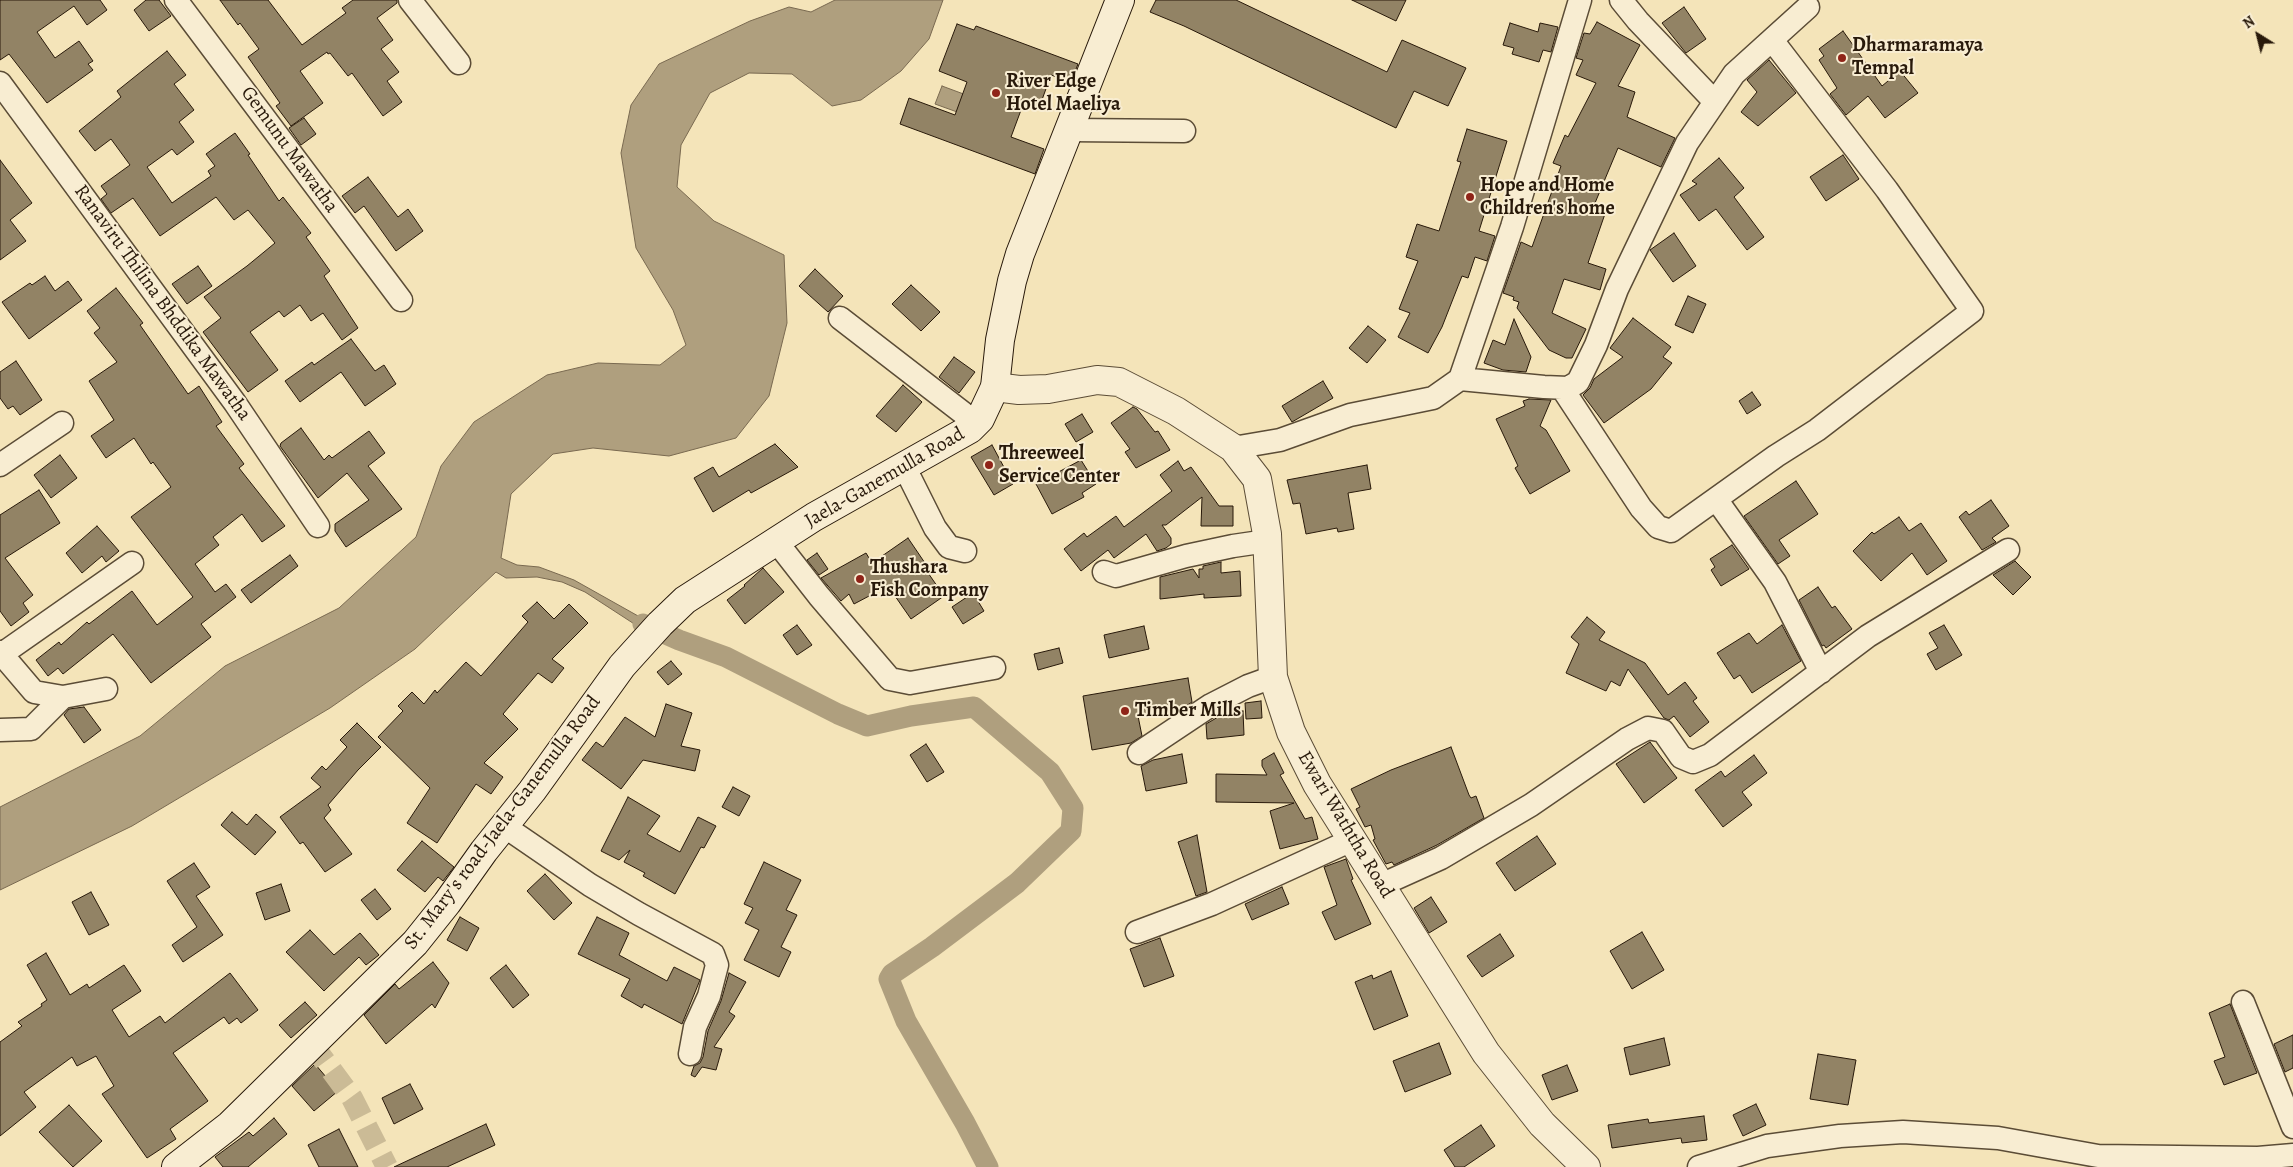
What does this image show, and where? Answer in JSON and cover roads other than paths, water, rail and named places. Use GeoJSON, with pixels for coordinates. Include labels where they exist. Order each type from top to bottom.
{"type":"FeatureCollection","features":[{"type":"Feature","properties":{"kind":"main road","name":"Jaela-Ganemulla Road"},"geometry":{"type":"LineString","coordinates":[[654,631],[685,600],[814,517],[970,429],[976,423],[995,388],[1000,340],[1012,280],[1037,208],[1120,0]]}},
{"type":"Feature","properties":{"kind":"main road","name":"Ewari Waththa Road"},"geometry":{"type":"LineString","coordinates":[[995,388],[1019,390],[1048,389],[1097,380],[1114,381],[1176,412],[1233,448],[1258,479],[1268,541],[1273,677],[1292,732],[1317,784],[1486,1053],[1542,1124],[1586,1167]]}},
{"type":"Feature","properties":{"kind":"main road","name":"St. Mary's road-Jaela-Ganemulla Road"},"geometry":{"type":"LineString","coordinates":[[176,1167],[230,1124],[415,943],[447,903],[622,666],[654,631]]}},
{"type":"Feature","properties":{"kind":"street","name":"Gemunu Mawatha"},"geometry":{"type":"LineString","coordinates":[[176,0],[401,300]]}},
{"type":"Feature","properties":{"kind":"street"},"geometry":{"type":"LineString","coordinates":[[410,0],[459,63]]}},
{"type":"Feature","properties":{"kind":"street"},"geometry":{"type":"LineString","coordinates":[[1233,448],[1280,440],[1350,415],[1433,398],[1460,379],[1512,227],[1580,0]]}},
{"type":"Feature","properties":{"kind":"street"},"geometry":{"type":"LineString","coordinates":[[1622,0],[1638,21],[1715,102]]}},
{"type":"Feature","properties":{"kind":"street"},"geometry":{"type":"LineString","coordinates":[[1460,379],[1562,388],[1568,388],[1578,382],[1596,345],[1617,289],[1687,143],[1734,74],[1808,7]]}},
{"type":"Feature","properties":{"kind":"street"},"geometry":{"type":"LineString","coordinates":[[1562,388],[1641,508],[1658,527],[1670,532],[1817,430],[1972,311],[1887,190],[1772,40]]}},
{"type":"Feature","properties":{"kind":"street","name":"Ranaviru Thilina Bhddika Mawatha"},"geometry":{"type":"LineString","coordinates":[[0,83],[235,402],[318,526]]}},
{"type":"Feature","properties":{"kind":"street"},"geometry":{"type":"LineString","coordinates":[[1069,130],[1184,131]]}},
{"type":"Feature","properties":{"kind":"street"},"geometry":{"type":"LineString","coordinates":[[840,318],[976,423]]}},
{"type":"Feature","properties":{"kind":"street"},"geometry":{"type":"LineString","coordinates":[[0,465],[62,423]]}},
{"type":"Feature","properties":{"kind":"street"},"geometry":{"type":"LineString","coordinates":[[904,466],[935,528],[944,541],[949,547],[965,551]]}},
{"type":"Feature","properties":{"kind":"street"},"geometry":{"type":"LineString","coordinates":[[1716,500],[1774,582],[1821,672]]}},
{"type":"Feature","properties":{"kind":"street"},"geometry":{"type":"LineString","coordinates":[[1104,572],[1116,576],[1186,556],[1268,541]]}},
{"type":"Feature","properties":{"kind":"street"},"geometry":{"type":"LineString","coordinates":[[776,542],[890,679],[910,683],[994,668]]}},
{"type":"Feature","properties":{"kind":"street"},"geometry":{"type":"LineString","coordinates":[[1380,885],[1441,858],[1531,805],[1627,739],[1648,728],[1664,730],[1681,757],[1693,762],[1710,755],[1868,636],[2008,550]]}},
{"type":"Feature","properties":{"kind":"street"},"geometry":{"type":"LineString","coordinates":[[106,689],[63,697],[34,692],[1,653],[132,563]]}},
{"type":"Feature","properties":{"kind":"street"},"geometry":{"type":"LineString","coordinates":[[1139,753],[1211,705],[1248,686],[1273,677]]}},
{"type":"Feature","properties":{"kind":"street"},"geometry":{"type":"LineString","coordinates":[[0,730],[31,729],[63,697]]}},
{"type":"Feature","properties":{"kind":"street"},"geometry":{"type":"LineString","coordinates":[[504,826],[590,885],[713,954],[717,965],[709,996],[695,1027],[690,1054]]}},
{"type":"Feature","properties":{"kind":"street"},"geometry":{"type":"LineString","coordinates":[[1138,932],[1212,904],[1352,840]]}},
{"type":"Feature","properties":{"kind":"street"},"geometry":{"type":"LineString","coordinates":[[2243,1002],[2293,1127]]}},
{"type":"Feature","properties":{"kind":"street"},"geometry":{"type":"LineString","coordinates":[[1699,1167],[1767,1146],[1840,1136],[1904,1132],[1998,1138],[2098,1156],[2258,1158],[2293,1154]]}},
{"type":"Feature","properties":{"kind":"waterway"},"geometry":{"type":"LineString","coordinates":[[643,624],[679,640],[726,657],[838,714],[867,726],[911,716],[974,707],[1050,772],[1073,808],[1071,831],[1017,883],[932,947],[892,974],[889,979],[906,1021],[988,1167]]}},
{"type":"Feature","properties":{"kind":"tunnel"},"geometry":{"type":"LineString","coordinates":[[312,1044],[352,1098],[387,1167]]}},
{"type":"Feature","properties":{"kind":"place","name":"Dharmaramaya Tempal"},"geometry":{"type":"Point","coordinates":[1842,58]}},
{"type":"Feature","properties":{"kind":"place","name":"River Edge Hotel Maeliya"},"geometry":{"type":"Point","coordinates":[996,93]}},
{"type":"Feature","properties":{"kind":"place","name":"Hope and Home Children's home"},"geometry":{"type":"Point","coordinates":[1470,197]}},
{"type":"Feature","properties":{"kind":"place","name":"Threeweel Service Center"},"geometry":{"type":"Point","coordinates":[989,465]}},
{"type":"Feature","properties":{"kind":"place","name":"Thushara Fish Company"},"geometry":{"type":"Point","coordinates":[860,579]}},
{"type":"Feature","properties":{"kind":"place","name":"Timber Mills"},"geometry":{"type":"Point","coordinates":[1125,711]}}]}
